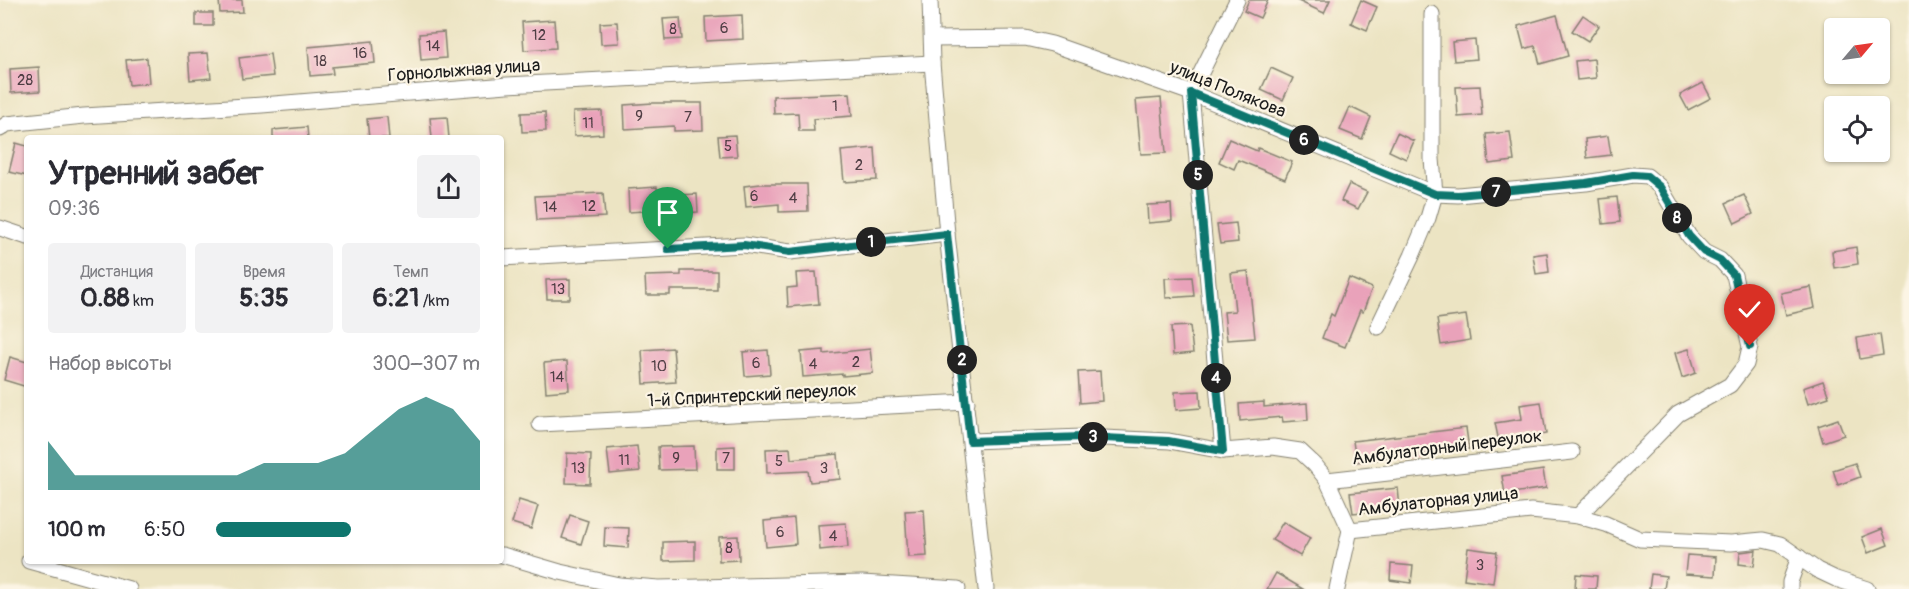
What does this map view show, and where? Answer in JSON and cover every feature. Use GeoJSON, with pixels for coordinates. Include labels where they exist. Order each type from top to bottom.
{"type":"FeatureCollection","features":[{"type":"Feature","properties":{"kind":"street"},"geometry":{"type":"LineString","coordinates":[[930,0],[932,63],[947,234],[986,589]]}},
{"type":"Feature","properties":{"kind":"street"},"geometry":{"type":"LineString","coordinates":[[1223,451],[1191,93],[1237,0]]}},
{"type":"Feature","properties":{"kind":"street"},"geometry":{"type":"LineString","coordinates":[[1378,327],[1416,247],[1435,194],[1432,159],[1432,14]]}},
{"type":"Feature","properties":{"kind":"street","name":"улица Полякова"},"geometry":{"type":"LineString","coordinates":[[932,39],[1025,38],[1052,44],[1191,93],[1435,194],[1458,195],[1586,183],[1633,175],[1647,176],[1660,187],[1689,236],[1704,252],[1720,260],[1734,275],[1750,346],[1746,364],[1730,384],[1678,414],[1578,516]]}},
{"type":"Feature","properties":{"kind":"street","name":"Горнолыжная улица"},"geometry":{"type":"LineString","coordinates":[[0,129],[7,124],[84,116],[262,105],[507,85],[932,63]]}},
{"type":"Feature","properties":{"kind":"street"},"geometry":{"type":"LineString","coordinates":[[0,228],[24,236]]}},
{"type":"Feature","properties":{"kind":"street"},"geometry":{"type":"LineString","coordinates":[[508,257],[744,245],[790,252],[947,234]]}},
{"type":"Feature","properties":{"kind":"street","name":"1-й Спринтерский переулок"},"geometry":{"type":"LineString","coordinates":[[540,424],[967,402]]}},
{"type":"Feature","properties":{"kind":"street","name":"Амбулаторная улица"},"geometry":{"type":"LineString","coordinates":[[970,441],[1082,437],[1168,441],[1223,451],[1273,447],[1300,451],[1327,480],[1350,530],[1531,511],[1578,516],[1606,524],[1640,539],[1731,543],[1763,540],[1780,544],[1816,570],[1867,589]]}},
{"type":"Feature","properties":{"kind":"street","name":"Амбулаторный переулок"},"geometry":{"type":"LineString","coordinates":[[1327,480],[1572,452]]}},
{"type":"Feature","properties":{"kind":"street"},"geometry":{"type":"LineString","coordinates":[[1337,589],[1350,530]]}},
{"type":"Feature","properties":{"kind":"street"},"geometry":{"type":"LineString","coordinates":[[504,556],[560,572],[618,585],[659,588],[862,583],[958,589]]}},
{"type":"Feature","properties":{"kind":"street"},"geometry":{"type":"LineString","coordinates":[[1790,589],[1790,582],[1799,557]]}},
{"type":"Feature","properties":{"kind":"street"},"geometry":{"type":"LineString","coordinates":[[40,564],[129,589]]}},
{"type":"Feature","properties":{"kind":"building"},"geometry":{"type":"Polygon","coordinates":[[[219,0],[242,0],[243,12],[220,13],[219,0]]]}},
{"type":"Feature","properties":{"kind":"building"},"geometry":{"type":"Polygon","coordinates":[[[1249,0],[1268,0],[1260,18],[1244,11],[1249,0]]]}},
{"type":"Feature","properties":{"kind":"building"},"geometry":{"type":"Polygon","coordinates":[[[1296,0],[1330,0],[1324,13],[1296,0]]]}},
{"type":"Feature","properties":{"kind":"building"},"geometry":{"type":"Polygon","coordinates":[[[1361,0],[1377,7],[1367,30],[1351,23],[1361,0]]]}},
{"type":"Feature","properties":{"kind":"building"},"geometry":{"type":"Polygon","coordinates":[[[196,13],[213,13],[213,26],[196,26],[196,13]]]}},
{"type":"Feature","properties":{"kind":"building"},"geometry":{"type":"Polygon","coordinates":[[[742,15],[743,39],[706,41],[705,17],[742,15]]]}},
{"type":"Feature","properties":{"kind":"building"},"geometry":{"type":"Polygon","coordinates":[[[1557,15],[1568,56],[1540,64],[1535,46],[1524,49],[1518,26],[1557,15]]]}},
{"type":"Feature","properties":{"kind":"building"},"geometry":{"type":"Polygon","coordinates":[[[1583,15],[1599,26],[1588,41],[1572,31],[1583,15]]]}},
{"type":"Feature","properties":{"kind":"building"},"geometry":{"type":"Polygon","coordinates":[[[680,18],[682,39],[665,40],[663,19],[680,18]]]}},
{"type":"Feature","properties":{"kind":"building"},"geometry":{"type":"Polygon","coordinates":[[[554,20],[556,48],[524,50],[522,22],[554,20]]]}},
{"type":"Feature","properties":{"kind":"building"},"geometry":{"type":"Polygon","coordinates":[[[617,22],[619,43],[601,44],[600,23],[617,22]]]}},
{"type":"Feature","properties":{"kind":"building"},"geometry":{"type":"Polygon","coordinates":[[[444,32],[446,58],[421,60],[419,34],[444,32]]]}},
{"type":"Feature","properties":{"kind":"building"},"geometry":{"type":"Polygon","coordinates":[[[1475,40],[1477,59],[1454,61],[1452,42],[1475,40]]]}},
{"type":"Feature","properties":{"kind":"building"},"geometry":{"type":"Polygon","coordinates":[[[373,41],[375,63],[332,67],[333,74],[310,76],[308,47],[373,41]]]}},
{"type":"Feature","properties":{"kind":"building"},"geometry":{"type":"Polygon","coordinates":[[[208,53],[211,78],[190,80],[188,54],[208,53]]]}},
{"type":"Feature","properties":{"kind":"building"},"geometry":{"type":"Polygon","coordinates":[[[270,54],[273,76],[242,79],[239,58],[270,54]]]}},
{"type":"Feature","properties":{"kind":"building"},"geometry":{"type":"Polygon","coordinates":[[[147,58],[149,83],[129,85],[126,60],[147,58]]]}},
{"type":"Feature","properties":{"kind":"building"},"geometry":{"type":"Polygon","coordinates":[[[1594,59],[1596,78],[1577,80],[1575,61],[1594,59]]]}},
{"type":"Feature","properties":{"kind":"building"},"geometry":{"type":"Polygon","coordinates":[[[39,67],[40,91],[11,93],[10,69],[39,67]]]}},
{"type":"Feature","properties":{"kind":"building"},"geometry":{"type":"Polygon","coordinates":[[[1271,68],[1293,78],[1283,100],[1261,90],[1271,68]]]}},
{"type":"Feature","properties":{"kind":"building"},"geometry":{"type":"Polygon","coordinates":[[[1703,83],[1711,98],[1688,110],[1680,95],[1703,83]]]}},
{"type":"Feature","properties":{"kind":"building"},"geometry":{"type":"Polygon","coordinates":[[[1480,86],[1482,115],[1458,117],[1456,87],[1480,86]]]}},
{"type":"Feature","properties":{"kind":"building"},"geometry":{"type":"Polygon","coordinates":[[[850,93],[852,116],[813,119],[814,131],[799,131],[798,113],[774,114],[773,96],[850,93]]]}},
{"type":"Feature","properties":{"kind":"building"},"geometry":{"type":"Polygon","coordinates":[[[1161,98],[1166,153],[1141,154],[1136,100],[1161,98]]]}},
{"type":"Feature","properties":{"kind":"building"},"geometry":{"type":"Polygon","coordinates":[[[702,103],[703,130],[674,131],[674,126],[625,129],[624,105],[702,103]]]}},
{"type":"Feature","properties":{"kind":"building"},"geometry":{"type":"Polygon","coordinates":[[[1350,107],[1371,117],[1362,139],[1340,130],[1350,107]]]}},
{"type":"Feature","properties":{"kind":"building"},"geometry":{"type":"Polygon","coordinates":[[[602,111],[603,134],[574,136],[573,112],[602,111]]]}},
{"type":"Feature","properties":{"kind":"building"},"geometry":{"type":"Polygon","coordinates":[[[545,112],[546,131],[522,132],[521,113],[545,112]]]}},
{"type":"Feature","properties":{"kind":"building"},"geometry":{"type":"Polygon","coordinates":[[[387,117],[389,135],[369,135],[367,119],[387,117]]]}},
{"type":"Feature","properties":{"kind":"building"},"geometry":{"type":"Polygon","coordinates":[[[447,117],[449,135],[432,135],[430,118],[447,117]]]}},
{"type":"Feature","properties":{"kind":"building"},"geometry":{"type":"Polygon","coordinates":[[[307,127],[308,135],[273,135],[273,130],[307,127]]]}},
{"type":"Feature","properties":{"kind":"building"},"geometry":{"type":"Polygon","coordinates":[[[1510,132],[1514,161],[1489,164],[1486,134],[1510,132]]]}},
{"type":"Feature","properties":{"kind":"building"},"geometry":{"type":"Polygon","coordinates":[[[1397,133],[1414,141],[1406,159],[1389,151],[1397,133]]]}},
{"type":"Feature","properties":{"kind":"building"},"geometry":{"type":"Polygon","coordinates":[[[735,135],[737,156],[720,157],[718,136],[735,135]]]}},
{"type":"Feature","properties":{"kind":"building"},"geometry":{"type":"Polygon","coordinates":[[[1608,136],[1611,155],[1587,158],[1585,139],[1608,136]]]}},
{"type":"Feature","properties":{"kind":"building"},"geometry":{"type":"Polygon","coordinates":[[[1229,139],[1292,162],[1285,179],[1238,160],[1234,169],[1219,162],[1229,139]]]}},
{"type":"Feature","properties":{"kind":"building"},"geometry":{"type":"Polygon","coordinates":[[[16,143],[24,145],[24,175],[9,172],[16,143]]]}},
{"type":"Feature","properties":{"kind":"building"},"geometry":{"type":"Polygon","coordinates":[[[875,148],[877,180],[844,182],[841,151],[875,148]]]}},
{"type":"Feature","properties":{"kind":"building"},"geometry":{"type":"Polygon","coordinates":[[[807,184],[808,211],[779,212],[779,204],[746,207],[744,186],[807,184]]]}},
{"type":"Feature","properties":{"kind":"building"},"geometry":{"type":"Polygon","coordinates":[[[1349,184],[1367,192],[1358,209],[1341,201],[1349,184]]]}},
{"type":"Feature","properties":{"kind":"building"},"geometry":{"type":"Polygon","coordinates":[[[657,187],[658,196],[697,194],[698,212],[676,213],[675,209],[629,212],[628,189],[657,187]]]}},
{"type":"Feature","properties":{"kind":"building"},"geometry":{"type":"Polygon","coordinates":[[[603,193],[605,217],[537,220],[535,196],[603,193]]]}},
{"type":"Feature","properties":{"kind":"building"},"geometry":{"type":"Polygon","coordinates":[[[1744,195],[1753,214],[1735,223],[1726,203],[1744,195]]]}},
{"type":"Feature","properties":{"kind":"building"},"geometry":{"type":"Polygon","coordinates":[[[1617,197],[1620,222],[1603,224],[1600,199],[1617,197]]]}},
{"type":"Feature","properties":{"kind":"building"},"geometry":{"type":"Polygon","coordinates":[[[1171,204],[1172,221],[1148,223],[1147,205],[1171,204]]]}},
{"type":"Feature","properties":{"kind":"building"},"geometry":{"type":"Polygon","coordinates":[[[1236,223],[1238,242],[1220,244],[1217,225],[1236,223]]]}},
{"type":"Feature","properties":{"kind":"building"},"geometry":{"type":"Polygon","coordinates":[[[1856,247],[1858,264],[1834,268],[1832,251],[1856,247]]]}},
{"type":"Feature","properties":{"kind":"building"},"geometry":{"type":"Polygon","coordinates":[[[1547,253],[1549,272],[1536,274],[1533,255],[1547,253]]]}},
{"type":"Feature","properties":{"kind":"building"},"geometry":{"type":"Polygon","coordinates":[[[681,271],[717,271],[717,290],[670,290],[670,295],[646,295],[645,276],[681,275],[681,271]]]}},
{"type":"Feature","properties":{"kind":"building"},"geometry":{"type":"Polygon","coordinates":[[[1248,271],[1255,338],[1227,340],[1224,312],[1235,311],[1231,273],[1248,271]]]}},
{"type":"Feature","properties":{"kind":"building"},"geometry":{"type":"Polygon","coordinates":[[[816,272],[819,304],[788,307],[787,288],[797,287],[796,273],[816,272]]]}},
{"type":"Feature","properties":{"kind":"building"},"geometry":{"type":"Polygon","coordinates":[[[1192,277],[1194,296],[1166,298],[1165,278],[1192,277]]]}},
{"type":"Feature","properties":{"kind":"building"},"geometry":{"type":"Polygon","coordinates":[[[1349,278],[1372,288],[1363,312],[1360,310],[1345,347],[1322,338],[1331,314],[1334,316],[1349,278]]]}},
{"type":"Feature","properties":{"kind":"building"},"geometry":{"type":"Polygon","coordinates":[[[570,279],[570,299],[547,299],[546,280],[570,279]]]}},
{"type":"Feature","properties":{"kind":"building"},"geometry":{"type":"Polygon","coordinates":[[[1811,287],[1815,308],[1786,315],[1781,293],[1811,287]]]}},
{"type":"Feature","properties":{"kind":"building"},"geometry":{"type":"Polygon","coordinates":[[[1466,315],[1470,340],[1441,345],[1437,319],[1466,315]]]}},
{"type":"Feature","properties":{"kind":"building"},"geometry":{"type":"Polygon","coordinates":[[[1190,326],[1193,353],[1173,355],[1171,327],[1190,326]]]}},
{"type":"Feature","properties":{"kind":"building"},"geometry":{"type":"Polygon","coordinates":[[[1880,334],[1883,355],[1860,359],[1857,338],[1880,334]]]}},
{"type":"Feature","properties":{"kind":"building"},"geometry":{"type":"Polygon","coordinates":[[[673,348],[676,382],[644,384],[642,350],[673,348]]]}},
{"type":"Feature","properties":{"kind":"building"},"geometry":{"type":"Polygon","coordinates":[[[870,349],[873,373],[803,377],[801,352],[824,350],[824,354],[870,349]]]}},
{"type":"Feature","properties":{"kind":"building"},"geometry":{"type":"Polygon","coordinates":[[[1689,349],[1696,373],[1682,378],[1675,353],[1689,349]]]}},
{"type":"Feature","properties":{"kind":"building"},"geometry":{"type":"Polygon","coordinates":[[[768,350],[770,374],[745,376],[743,352],[768,350]]]}},
{"type":"Feature","properties":{"kind":"building"},"geometry":{"type":"Polygon","coordinates":[[[10,357],[24,361],[24,386],[4,380],[10,357]]]}},
{"type":"Feature","properties":{"kind":"building"},"geometry":{"type":"Polygon","coordinates":[[[567,361],[569,390],[546,392],[544,363],[567,361]]]}},
{"type":"Feature","properties":{"kind":"building"},"geometry":{"type":"Polygon","coordinates":[[[1100,371],[1102,401],[1080,403],[1078,372],[1100,371]]]}},
{"type":"Feature","properties":{"kind":"building"},"geometry":{"type":"Polygon","coordinates":[[[1823,381],[1829,397],[1808,404],[1803,388],[1823,381]]]}},
{"type":"Feature","properties":{"kind":"building"},"geometry":{"type":"Polygon","coordinates":[[[1200,391],[1201,408],[1176,410],[1175,392],[1200,391]]]}},
{"type":"Feature","properties":{"kind":"building"},"geometry":{"type":"Polygon","coordinates":[[[1264,402],[1264,407],[1307,403],[1308,420],[1283,422],[1282,417],[1240,421],[1239,404],[1264,402]]]}},
{"type":"Feature","properties":{"kind":"building"},"geometry":{"type":"Polygon","coordinates":[[[1541,402],[1546,434],[1499,442],[1495,423],[1522,419],[1520,405],[1541,402]]]}},
{"type":"Feature","properties":{"kind":"building"},"geometry":{"type":"Polygon","coordinates":[[[1838,419],[1844,435],[1823,442],[1818,426],[1838,419]]]}},
{"type":"Feature","properties":{"kind":"building"},"geometry":{"type":"Polygon","coordinates":[[[1466,428],[1469,449],[1356,462],[1353,441],[1466,428]]]}},
{"type":"Feature","properties":{"kind":"building"},"geometry":{"type":"Polygon","coordinates":[[[637,446],[640,471],[610,474],[607,449],[637,446]]]}},
{"type":"Feature","properties":{"kind":"building"},"geometry":{"type":"Polygon","coordinates":[[[694,446],[695,469],[659,470],[658,447],[694,446]]]}},
{"type":"Feature","properties":{"kind":"building"},"geometry":{"type":"Polygon","coordinates":[[[735,446],[735,469],[717,469],[717,447],[735,446]]]}},
{"type":"Feature","properties":{"kind":"building"},"geometry":{"type":"Polygon","coordinates":[[[790,448],[791,459],[838,454],[840,479],[810,482],[808,471],[767,473],[766,449],[790,448]]]}},
{"type":"Feature","properties":{"kind":"building"},"geometry":{"type":"Polygon","coordinates":[[[567,453],[591,454],[590,484],[566,483],[567,453]]]}},
{"type":"Feature","properties":{"kind":"building"},"geometry":{"type":"Polygon","coordinates":[[[1855,463],[1860,477],[1838,485],[1833,470],[1855,463]]]}},
{"type":"Feature","properties":{"kind":"building"},"geometry":{"type":"Polygon","coordinates":[[[1543,470],[1546,488],[1505,494],[1502,476],[1543,470]]]}},
{"type":"Feature","properties":{"kind":"building"},"geometry":{"type":"Polygon","coordinates":[[[1398,488],[1400,508],[1353,513],[1350,493],[1398,488]]]}},
{"type":"Feature","properties":{"kind":"building"},"geometry":{"type":"Polygon","coordinates":[[[519,500],[538,506],[531,529],[512,523],[519,500]]]}},
{"type":"Feature","properties":{"kind":"building"},"geometry":{"type":"Polygon","coordinates":[[[924,510],[927,556],[908,557],[905,511],[924,510]]]}},
{"type":"Feature","properties":{"kind":"building"},"geometry":{"type":"Polygon","coordinates":[[[570,515],[588,521],[581,544],[562,538],[570,515]]]}},
{"type":"Feature","properties":{"kind":"building"},"geometry":{"type":"Polygon","coordinates":[[[794,518],[796,544],[766,547],[764,521],[794,518]]]}},
{"type":"Feature","properties":{"kind":"building"},"geometry":{"type":"Polygon","coordinates":[[[1283,522],[1310,538],[1300,556],[1272,540],[1283,522]]]}},
{"type":"Feature","properties":{"kind":"building"},"geometry":{"type":"Polygon","coordinates":[[[846,523],[848,547],[820,550],[818,525],[846,523]]]}},
{"type":"Feature","properties":{"kind":"building"},"geometry":{"type":"Polygon","coordinates":[[[605,527],[629,528],[628,548],[604,546],[605,527]]]}},
{"type":"Feature","properties":{"kind":"building"},"geometry":{"type":"Polygon","coordinates":[[[1882,529],[1888,545],[1868,553],[1862,537],[1882,529]]]}},
{"type":"Feature","properties":{"kind":"building"},"geometry":{"type":"Polygon","coordinates":[[[738,536],[739,560],[719,561],[719,537],[738,536]]]}},
{"type":"Feature","properties":{"kind":"building"},"geometry":{"type":"Polygon","coordinates":[[[695,541],[695,560],[663,561],[663,542],[695,541]]]}},
{"type":"Feature","properties":{"kind":"building"},"geometry":{"type":"Polygon","coordinates":[[[1468,548],[1497,552],[1493,583],[1464,579],[1468,548]]]}},
{"type":"Feature","properties":{"kind":"building"},"geometry":{"type":"Polygon","coordinates":[[[1756,550],[1754,566],[1739,564],[1740,552],[1756,550]]]}},
{"type":"Feature","properties":{"kind":"building"},"geometry":{"type":"Polygon","coordinates":[[[1687,555],[1716,557],[1715,576],[1685,574],[1687,555]]]}},
{"type":"Feature","properties":{"kind":"building"},"geometry":{"type":"Polygon","coordinates":[[[1391,564],[1413,566],[1411,583],[1390,580],[1391,564]]]}},
{"type":"Feature","properties":{"kind":"building"},"geometry":{"type":"Polygon","coordinates":[[[1276,573],[1303,589],[1267,589],[1276,573]]]}},
{"type":"Feature","properties":{"kind":"building"},"geometry":{"type":"Polygon","coordinates":[[[1576,574],[1597,576],[1596,589],[1575,589],[1576,574]]]}},
{"type":"Feature","properties":{"kind":"building"},"geometry":{"type":"Polygon","coordinates":[[[1651,574],[1666,576],[1664,589],[1649,589],[1651,574]]]}},
{"type":"Feature","properties":{"kind":"route"},"geometry":{"type":"LineString","coordinates":[[668,249],[744,245],[790,252],[947,234],[970,441],[1082,437],[1168,441],[1223,451],[1191,93],[1435,194],[1458,195],[1586,183],[1633,175],[1647,176],[1660,187],[1689,236],[1704,252],[1720,260],[1734,275],[1750,346]]}}]}
